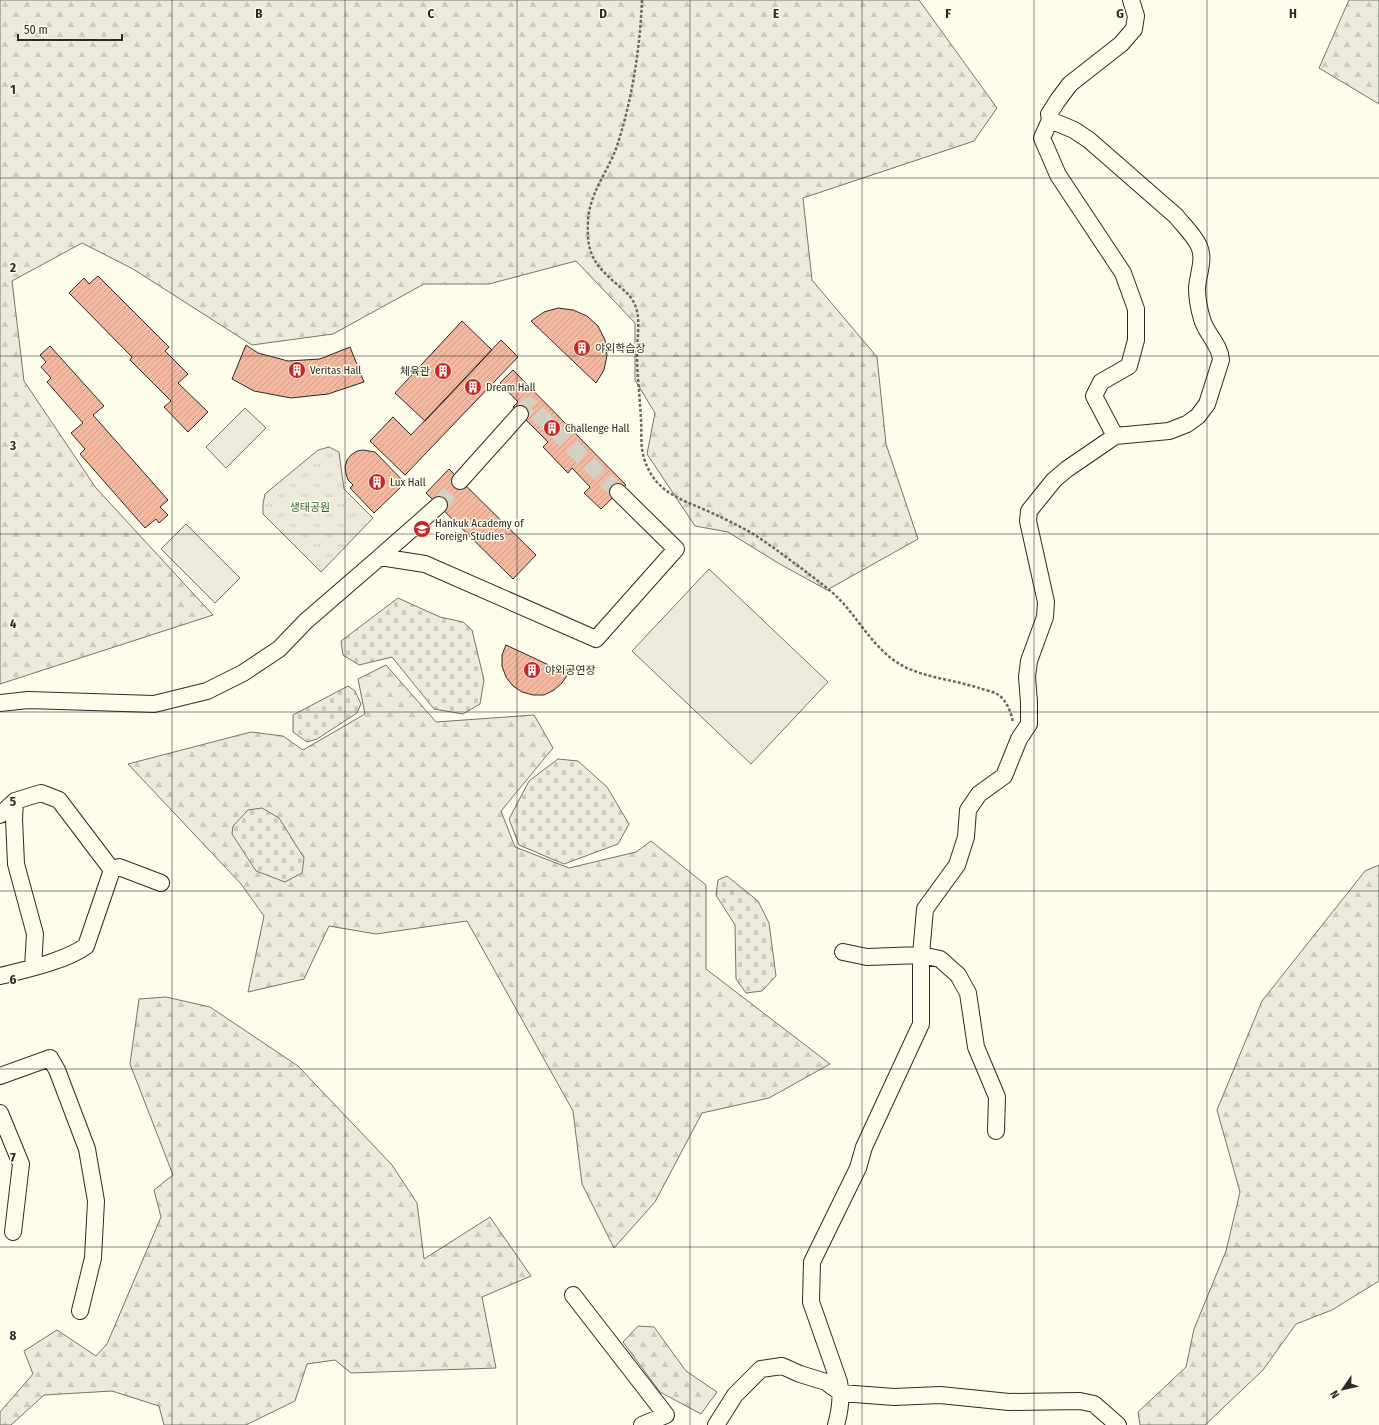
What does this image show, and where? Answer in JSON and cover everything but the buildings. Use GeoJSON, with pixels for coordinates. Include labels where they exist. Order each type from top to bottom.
{"type":"FeatureCollection","features":[{"type":"Feature","properties":{"kind":"street"},"geometry":{"type":"LineString","coordinates":[[1115,436],[1094,396],[1101,382],[1129,366],[1136,340],[1136,309],[1123,273],[1058,175],[1042,138],[1055,104],[1070,84],[1121,44],[1134,29],[1136,16],[1131,0]]}},
{"type":"Feature","properties":{"kind":"street"},"geometry":{"type":"LineString","coordinates":[[836,1425],[841,1393],[839,1382],[811,1302],[812,1262],[858,1168],[864,1147],[921,1024],[921,955],[925,909],[957,865],[966,837],[968,810],[979,794],[1004,776],[1019,739],[1029,724],[1027,677],[1029,661],[1045,617],[1046,602],[1028,522],[1029,511],[1054,480],[1067,469],[1115,436],[1169,431],[1198,416],[1207,404],[1221,360],[1218,347],[1204,327],[1198,301],[1198,283],[1202,256],[1195,239],[1176,216],[1090,140],[1074,130],[1050,120]]}},
{"type":"Feature","properties":{"kind":"street"},"geometry":{"type":"LineString","coordinates":[[460,481],[520,414]]}},
{"type":"Feature","properties":{"kind":"street"},"geometry":{"type":"LineString","coordinates":[[380,557],[425,564],[596,640],[676,549],[618,492]]}},
{"type":"Feature","properties":{"kind":"street"},"geometry":{"type":"LineString","coordinates":[[0,703],[28,700],[154,704],[207,691],[243,673],[279,648],[306,621],[439,506]]}},
{"type":"Feature","properties":{"kind":"street"},"geometry":{"type":"LineString","coordinates":[[0,815],[15,801],[41,793],[59,800],[112,870]]}},
{"type":"Feature","properties":{"kind":"street"},"geometry":{"type":"LineString","coordinates":[[15,801],[14,819],[16,864],[35,934],[33,967]]}},
{"type":"Feature","properties":{"kind":"street"},"geometry":{"type":"LineString","coordinates":[[0,976],[78,952],[86,946],[112,870],[119,867],[161,882]]}},
{"type":"Feature","properties":{"kind":"street"},"geometry":{"type":"LineString","coordinates":[[843,952],[866,957],[921,955],[940,959],[958,975],[968,993],[976,1047],[997,1097],[996,1131]]}},
{"type":"Feature","properties":{"kind":"street"},"geometry":{"type":"LineString","coordinates":[[0,1076],[50,1058],[57,1070],[87,1149],[96,1201],[93,1258],[80,1311]]}},
{"type":"Feature","properties":{"kind":"street"},"geometry":{"type":"LineString","coordinates":[[0,1113],[21,1164],[13,1232]]}},
{"type":"Feature","properties":{"kind":"street"},"geometry":{"type":"LineString","coordinates":[[573,1295],[666,1415],[642,1425]]}},
{"type":"Feature","properties":{"kind":"street"},"geometry":{"type":"LineString","coordinates":[[716,1425],[735,1395],[761,1369],[782,1366],[800,1374],[826,1382],[841,1393],[894,1397],[940,1395],[1009,1402],[1080,1401],[1094,1404],[1118,1425]]}},
{"type":"Feature","properties":{"kind":"path"},"geometry":{"type":"LineString","coordinates":[[642,0],[639,42],[626,115],[613,156],[590,202],[588,236],[593,258],[602,271],[628,294],[635,305],[637,312],[637,356],[642,420],[642,447],[643,456],[647,467],[658,483],[671,495],[711,512],[755,535],[828,588],[843,603],[878,646],[897,662],[927,675],[964,683],[997,694],[1006,702],[1019,739]]}},
{"type":"Feature","properties":{"kind":"green space"},"geometry":{"type":"Polygon","coordinates":[[[0,0],[919,0],[997,108],[974,141],[803,198],[812,280],[877,357],[886,444],[918,539],[827,590],[778,563],[728,532],[695,526],[647,454],[655,413],[635,380],[635,323],[576,261],[489,284],[424,284],[333,334],[252,345],[133,269],[82,243],[12,281],[24,381],[96,488],[213,615],[0,684],[0,0]]]}},
{"type":"Feature","properties":{"kind":"green space"},"geometry":{"type":"Polygon","coordinates":[[[1349,0],[1379,0],[1379,104],[1319,68],[1349,0]]]}},
{"type":"Feature","properties":{"kind":"green space"},"geometry":{"type":"Polygon","coordinates":[[[245,408],[266,428],[226,468],[206,447],[245,408]]]}},
{"type":"Feature","properties":{"kind":"green space","name":"생태공원"},"geometry":{"type":"Polygon","coordinates":[[[329,447],[339,452],[344,489],[373,518],[321,572],[263,514],[263,504],[265,494],[318,450],[329,447]]]}},
{"type":"Feature","properties":{"kind":"green space"},"geometry":{"type":"Polygon","coordinates":[[[186,524],[240,578],[215,603],[161,549],[186,524]]]}},
{"type":"Feature","properties":{"kind":"green space"},"geometry":{"type":"Polygon","coordinates":[[[709,569],[828,682],[751,764],[632,651],[709,569]]]}},
{"type":"Feature","properties":{"kind":"green space"},"geometry":{"type":"Polygon","coordinates":[[[398,598],[440,617],[463,622],[472,630],[484,680],[480,704],[463,714],[434,709],[392,657],[359,665],[343,655],[341,641],[398,598]]]}},
{"type":"Feature","properties":{"kind":"green space"},"geometry":{"type":"Polygon","coordinates":[[[386,665],[436,722],[534,715],[553,748],[501,811],[515,847],[569,868],[636,852],[651,841],[706,885],[706,969],[830,1064],[769,1098],[702,1113],[655,1202],[614,1248],[582,1184],[573,1111],[467,921],[376,934],[329,926],[304,979],[248,992],[264,916],[241,884],[128,764],[251,732],[283,736],[303,750],[365,714],[358,679],[386,665]]]}},
{"type":"Feature","properties":{"kind":"green space"},"geometry":{"type":"Polygon","coordinates":[[[348,686],[355,691],[361,704],[357,713],[317,739],[307,742],[293,732],[293,715],[348,686]]]}},
{"type":"Feature","properties":{"kind":"green space"},"geometry":{"type":"Polygon","coordinates":[[[558,759],[578,761],[607,787],[629,824],[618,844],[564,864],[519,845],[509,819],[529,781],[558,759]]]}},
{"type":"Feature","properties":{"kind":"green space"},"geometry":{"type":"Polygon","coordinates":[[[262,808],[279,818],[304,858],[302,873],[285,882],[256,871],[232,834],[233,826],[248,810],[262,808]]]}},
{"type":"Feature","properties":{"kind":"green space"},"geometry":{"type":"Polygon","coordinates":[[[1379,865],[1379,1281],[1332,1310],[1296,1324],[1263,1370],[1205,1425],[1140,1425],[1138,1412],[1186,1367],[1194,1329],[1226,1251],[1240,1192],[1217,1110],[1262,1001],[1365,871],[1379,865]]]}},
{"type":"Feature","properties":{"kind":"green space"},"geometry":{"type":"Polygon","coordinates":[[[727,876],[758,901],[769,923],[776,976],[762,991],[746,993],[736,979],[735,925],[716,895],[718,880],[727,876]]]}},
{"type":"Feature","properties":{"kind":"green space"},"geometry":{"type":"Polygon","coordinates":[[[166,997],[210,1007],[298,1066],[392,1165],[417,1203],[424,1259],[490,1217],[531,1276],[482,1297],[496,1368],[351,1373],[335,1360],[307,1364],[295,1401],[246,1425],[164,1425],[159,1406],[112,1391],[44,1395],[11,1425],[0,1425],[0,1412],[33,1374],[24,1351],[57,1330],[96,1356],[107,1344],[161,1217],[154,1190],[173,1175],[130,1064],[139,999],[166,997]]]}},
{"type":"Feature","properties":{"kind":"green space"},"geometry":{"type":"Polygon","coordinates":[[[638,1326],[654,1327],[686,1371],[717,1392],[701,1414],[660,1392],[623,1342],[638,1326]]]}},
{"type":"Feature","properties":{"kind":"tunnel"},"geometry":{"type":"LineString","coordinates":[[520,414],[529,405],[618,492]]}},
{"type":"Feature","properties":{"kind":"tunnel"},"geometry":{"type":"LineString","coordinates":[[439,505],[460,481]]}},
{"type":"Feature","properties":{"kind":"place","name":"야외학습장"},"geometry":{"type":"Point","coordinates":[582,348]}},
{"type":"Feature","properties":{"kind":"place","name":"Veritas Hall"},"geometry":{"type":"Point","coordinates":[297,370]}},
{"type":"Feature","properties":{"kind":"place","name":"체육관"},"geometry":{"type":"Point","coordinates":[443,371]}},
{"type":"Feature","properties":{"kind":"place","name":"Dream Hall"},"geometry":{"type":"Point","coordinates":[473,387]}},
{"type":"Feature","properties":{"kind":"place","name":"Challenge Hall"},"geometry":{"type":"Point","coordinates":[552,428]}},
{"type":"Feature","properties":{"kind":"place","name":"Lux Hall"},"geometry":{"type":"Point","coordinates":[377,482]}},
{"type":"Feature","properties":{"kind":"place","name":"Hankuk Academy of Foreign Studies"},"geometry":{"type":"Point","coordinates":[422,529]}},
{"type":"Feature","properties":{"kind":"place","name":"야외공연장"},"geometry":{"type":"Point","coordinates":[532,670]}}]}
